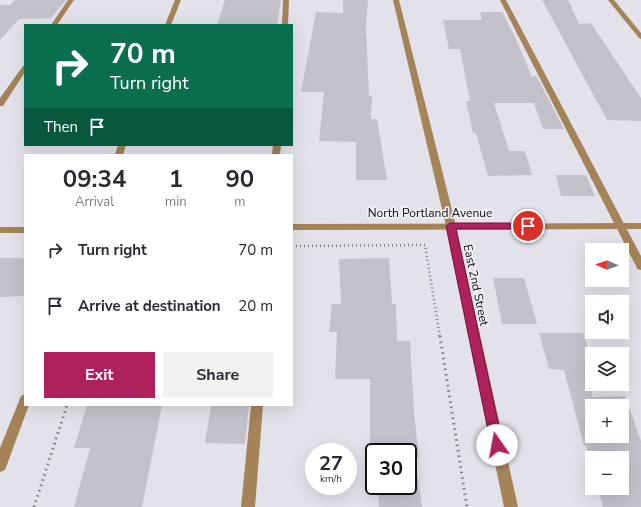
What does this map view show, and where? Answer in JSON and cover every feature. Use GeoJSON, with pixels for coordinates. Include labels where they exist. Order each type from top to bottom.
{"type":"FeatureCollection","features":[{"type":"Feature","properties":{"kind":"street"},"geometry":{"type":"LineString","coordinates":[[55,24],[71,0]]}},
{"type":"Feature","properties":{"kind":"street"},"geometry":{"type":"LineString","coordinates":[[168,24],[178,0]]}},
{"type":"Feature","properties":{"kind":"street"},"geometry":{"type":"LineString","coordinates":[[285,24],[286,0]]}},
{"type":"Feature","properties":{"kind":"street","name":"East 2nd Street"},"geometry":{"type":"LineString","coordinates":[[396,0],[450,226],[511,507]]}},
{"type":"Feature","properties":{"kind":"street"},"geometry":{"type":"LineString","coordinates":[[503,0],[641,266]]}},
{"type":"Feature","properties":{"kind":"street"},"geometry":{"type":"LineString","coordinates":[[611,0],[641,36]]}},
{"type":"Feature","properties":{"kind":"street"},"geometry":{"type":"LineString","coordinates":[[0,104],[24,69]]}},
{"type":"Feature","properties":{"kind":"street","name":"North Portland Avenue"},"geometry":{"type":"LineString","coordinates":[[293,227],[641,226]]}},
{"type":"Feature","properties":{"kind":"street"},"geometry":{"type":"LineString","coordinates":[[0,230],[24,230]]}},
{"type":"Feature","properties":{"kind":"street"},"geometry":{"type":"LineString","coordinates":[[0,465],[24,403]]}},
{"type":"Feature","properties":{"kind":"street"},"geometry":{"type":"LineString","coordinates":[[248,507],[257,406]]}},
{"type":"Feature","properties":{"kind":"path"},"geometry":{"type":"LineString","coordinates":[[293,246],[425,245],[468,507]]}},
{"type":"Feature","properties":{"kind":"path"},"geometry":{"type":"LineString","coordinates":[[34,507],[67,406]]}},
{"type":"Feature","properties":{"kind":"building"},"geometry":{"type":"Polygon","coordinates":[[[15,0],[66,0],[51,18],[19,19],[0,40],[0,5],[10,5],[15,0]]]}},
{"type":"Feature","properties":{"kind":"building"},"geometry":{"type":"Polygon","coordinates":[[[225,0],[281,0],[277,24],[217,24],[225,0]]]}},
{"type":"Feature","properties":{"kind":"building"},"geometry":{"type":"Polygon","coordinates":[[[343,0],[368,0],[366,28],[369,96],[372,96],[371,119],[377,119],[387,180],[356,180],[356,142],[319,141],[324,92],[301,92],[316,12],[343,13],[343,0]]]}},
{"type":"Feature","properties":{"kind":"building"},"geometry":{"type":"Polygon","coordinates":[[[542,0],[568,0],[579,24],[591,23],[641,98],[641,121],[607,120],[542,0]]]}},
{"type":"Feature","properties":{"kind":"building"},"geometry":{"type":"Polygon","coordinates":[[[480,12],[502,12],[516,39],[532,77],[536,75],[564,129],[543,129],[534,103],[494,103],[509,151],[525,151],[532,175],[488,176],[476,133],[473,133],[466,101],[470,101],[460,49],[449,49],[443,20],[482,20],[480,12]]]}},
{"type":"Feature","properties":{"kind":"building"},"geometry":{"type":"Polygon","coordinates":[[[556,175],[586,175],[595,196],[561,196],[556,175]]]}},
{"type":"Feature","properties":{"kind":"building"},"geometry":{"type":"Polygon","coordinates":[[[0,258],[24,258],[24,296],[0,297],[0,258]]]}},
{"type":"Feature","properties":{"kind":"building"},"geometry":{"type":"Polygon","coordinates":[[[389,258],[392,304],[396,304],[397,341],[410,341],[414,413],[419,458],[417,458],[417,443],[370,443],[370,379],[335,379],[337,332],[329,332],[332,304],[341,304],[339,259],[389,258]]]}},
{"type":"Feature","properties":{"kind":"building"},"geometry":{"type":"Polygon","coordinates":[[[493,278],[524,278],[537,324],[502,324],[493,278]]]}},
{"type":"Feature","properties":{"kind":"building"},"geometry":{"type":"Polygon","coordinates":[[[539,333],[583,333],[588,347],[585,347],[585,391],[592,391],[592,397],[625,396],[626,399],[585,399],[585,443],[629,443],[629,407],[641,441],[641,507],[603,507],[600,495],[629,495],[629,451],[587,451],[586,446],[584,446],[564,370],[549,369],[539,333]]]}},
{"type":"Feature","properties":{"kind":"building"},"geometry":{"type":"Polygon","coordinates":[[[87,406],[162,406],[142,507],[74,507],[90,448],[74,448],[87,406]]]}},
{"type":"Feature","properties":{"kind":"building"},"geometry":{"type":"Polygon","coordinates":[[[211,406],[249,406],[245,444],[205,443],[211,406]]]}},
{"type":"Feature","properties":{"kind":"building"},"geometry":{"type":"Polygon","coordinates":[[[417,472],[422,507],[379,507],[378,495],[417,495],[417,472]]]}},
{"type":"Feature","properties":{"kind":"route"},"geometry":{"type":"LineString","coordinates":[[497,445],[450,226],[528,226]]}}]}
